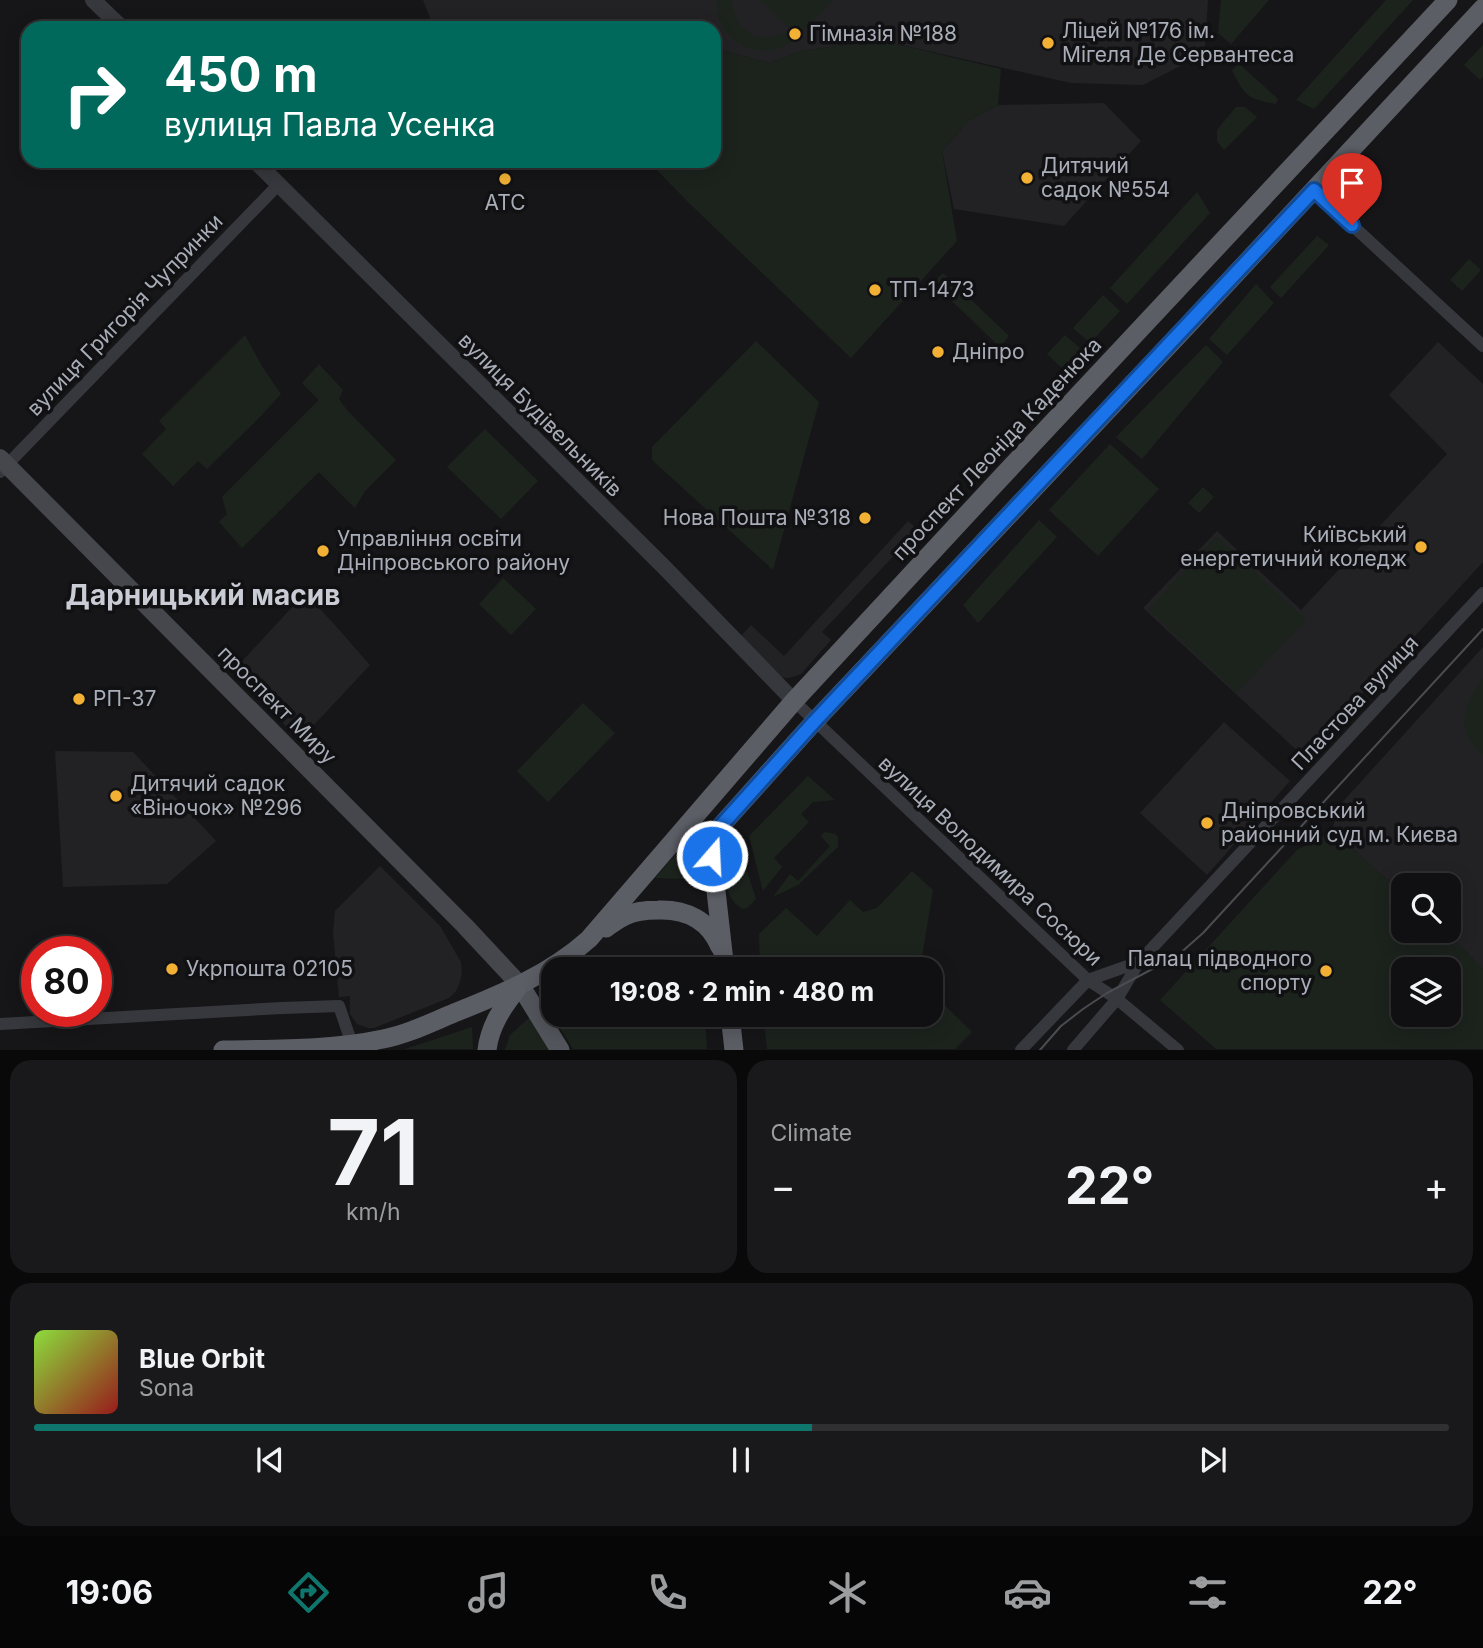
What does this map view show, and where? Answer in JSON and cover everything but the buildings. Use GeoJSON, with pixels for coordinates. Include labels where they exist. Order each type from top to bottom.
{"type":"FeatureCollection","features":[{"type":"Feature","properties":{"kind":"highway","name":"проспект Леоніда Каденюка"},"geometry":{"type":"LineString","coordinates":[[589,939],[794,701],[1448,0]]}},
{"type":"Feature","properties":{"kind":"highway"},"geometry":{"type":"LineString","coordinates":[[723,957],[712,856],[718,829],[814,722],[1483,8]]}},
{"type":"Feature","properties":{"kind":"highway"},"geometry":{"type":"LineString","coordinates":[[223,1049],[318,1049],[381,1040],[409,1032],[501,995],[573,954],[589,939],[625,916],[643,911],[667,910],[696,917],[717,939],[722,957]]}},
{"type":"Feature","properties":{"kind":"highway"},"geometry":{"type":"LineString","coordinates":[[487,1049],[500,1010],[520,985]]}},
{"type":"Feature","properties":{"kind":"highway"},"geometry":{"type":"LineString","coordinates":[[731,1027],[734,1049]]}},
{"type":"Feature","properties":{"kind":"main road","name":"проспект Миру"},"geometry":{"type":"LineString","coordinates":[[2,465],[465,926],[520,985]]}},
{"type":"Feature","properties":{"kind":"main road"},"geometry":{"type":"LineString","coordinates":[[520,985],[559,1049]]}},
{"type":"Feature","properties":{"kind":"street"},"geometry":{"type":"LineString","coordinates":[[93,0],[114,21]]}},
{"type":"Feature","properties":{"kind":"street","name":"вулиця Будівельників"},"geometry":{"type":"LineString","coordinates":[[262,168],[663,566],[794,701]]}},
{"type":"Feature","properties":{"kind":"street","name":"вулиця Григорія Чупринки"},"geometry":{"type":"LineString","coordinates":[[2,465],[279,184]]}},
{"type":"Feature","properties":{"kind":"street"},"geometry":{"type":"LineString","coordinates":[[1314,190],[1483,346]]}},
{"type":"Feature","properties":{"kind":"street","name":"Пластова вулиця"},"geometry":{"type":"LineString","coordinates":[[1073,1049],[1117,999],[1139,962],[1483,593]]}},
{"type":"Feature","properties":{"kind":"street","name":"вулиця Володимира Сосюри"},"geometry":{"type":"LineString","coordinates":[[794,701],[1087,980],[1117,999],[1178,1049]]}},
{"type":"Feature","properties":{"kind":"street","name":"Пластова вулиця"},"geometry":{"type":"LineString","coordinates":[[1021,1049],[1087,980],[1139,962]]}},
{"type":"Feature","properties":{"kind":"street"},"geometry":{"type":"LineString","coordinates":[[0,1024],[339,1006],[352,1044]]}},
{"type":"Feature","properties":{"kind":"shaded area","name":"Ліцей №176 ім. Мігеля Де Сервантеса"},"geometry":{"type":"Polygon","coordinates":[[[423,0],[1208,0],[1205,46],[1198,57],[1143,85],[1071,83],[879,40],[802,51],[769,63],[721,50],[721,21],[431,21],[423,0]]]}},
{"type":"Feature","properties":{"kind":"shaded area"},"geometry":{"type":"Polygon","coordinates":[[[717,0],[732,0],[734,12],[744,29],[760,37],[770,37],[790,29],[761,0],[833,0],[790,43],[764,51],[740,44],[730,36],[722,26],[717,0]]]}},
{"type":"Feature","properties":{"kind":"shaded area"},"geometry":{"type":"Polygon","coordinates":[[[1221,0],[1269,0],[1231,44],[1218,33],[1221,0]]]}},
{"type":"Feature","properties":{"kind":"shaded area"},"geometry":{"type":"Polygon","coordinates":[[[1386,0],[1413,0],[1314,109],[1296,100],[1386,0]]]}},
{"type":"Feature","properties":{"kind":"shaded area"},"geometry":{"type":"Polygon","coordinates":[[[879,40],[1001,69],[998,105],[969,120],[942,151],[957,241],[851,358],[655,168],[721,168],[721,50],[769,63],[802,51],[879,40]]]}},
{"type":"Feature","properties":{"kind":"shaded area"},"geometry":{"type":"Polygon","coordinates":[[[1483,45],[1483,77],[1480,80],[1464,65],[1483,45]]]}},
{"type":"Feature","properties":{"kind":"shaded area"},"geometry":{"type":"Polygon","coordinates":[[[1239,64],[1278,99],[1276,104],[1253,98],[1244,91],[1232,70],[1239,64]]]}},
{"type":"Feature","properties":{"kind":"shaded area","name":"Дитячий садок №554"},"geometry":{"type":"Polygon","coordinates":[[[1104,103],[1141,141],[1064,226],[954,209],[942,151],[969,120],[998,105],[1104,103]]]}},
{"type":"Feature","properties":{"kind":"shaded area"},"geometry":{"type":"Polygon","coordinates":[[[1236,107],[1245,107],[1257,117],[1224,150],[1217,141],[1217,130],[1236,107]]]}},
{"type":"Feature","properties":{"kind":"shaded area"},"geometry":{"type":"Polygon","coordinates":[[[1197,192],[1210,213],[1127,304],[1110,288],[1197,192]]]}},
{"type":"Feature","properties":{"kind":"shaded area"},"geometry":{"type":"Polygon","coordinates":[[[1317,236],[1329,245],[1281,298],[1270,287],[1317,236]]]}},
{"type":"Feature","properties":{"kind":"shaded area"},"geometry":{"type":"Polygon","coordinates":[[[1469,259],[1481,270],[1462,291],[1450,280],[1469,259]]]}},
{"type":"Feature","properties":{"kind":"shaded area"},"geometry":{"type":"Polygon","coordinates":[[[943,273],[1009,336],[1000,347],[933,283],[943,273]]]}},
{"type":"Feature","properties":{"kind":"shaded area"},"geometry":{"type":"Polygon","coordinates":[[[1256,284],[1274,303],[1227,355],[1209,339],[1256,284]]]}},
{"type":"Feature","properties":{"kind":"shaded area"},"geometry":{"type":"Polygon","coordinates":[[[1103,295],[1120,311],[1090,343],[1073,328],[1103,295]]]}},
{"type":"Feature","properties":{"kind":"shaded area"},"geometry":{"type":"Polygon","coordinates":[[[245,335],[281,394],[207,469],[198,461],[173,486],[142,454],[166,429],[159,421],[245,335]]]}},
{"type":"Feature","properties":{"kind":"shaded area"},"geometry":{"type":"Polygon","coordinates":[[[1065,335],[1082,350],[1064,370],[1047,354],[1065,335]]]}},
{"type":"Feature","properties":{"kind":"shaded area"},"geometry":{"type":"Polygon","coordinates":[[[756,341],[819,402],[773,570],[652,460],[652,447],[756,341]]]}},
{"type":"Feature","properties":{"kind":"shaded area","name":"Київський енергетичний коледж"},"geometry":{"type":"Polygon","coordinates":[[[1438,342],[1483,384],[1483,562],[1304,757],[1143,608],[1217,531],[1301,610],[1447,454],[1389,395],[1438,342]]]}},
{"type":"Feature","properties":{"kind":"shaded area"},"geometry":{"type":"Polygon","coordinates":[[[1206,345],[1223,362],[1142,459],[1116,437],[1206,345]]]}},
{"type":"Feature","properties":{"kind":"shaded area"},"geometry":{"type":"Polygon","coordinates":[[[319,364],[343,390],[339,399],[347,410],[396,460],[365,491],[355,508],[319,472],[242,548],[219,522],[227,514],[222,497],[319,400],[302,383],[319,364]]]}},
{"type":"Feature","properties":{"kind":"shaded area"},"geometry":{"type":"Polygon","coordinates":[[[485,429],[538,481],[501,519],[447,467],[485,429]]]}},
{"type":"Feature","properties":{"kind":"shaded area"},"geometry":{"type":"Polygon","coordinates":[[[1110,444],[1159,489],[1098,556],[1049,510],[1110,444]]]}},
{"type":"Feature","properties":{"kind":"shaded area"},"geometry":{"type":"Polygon","coordinates":[[[1203,487],[1214,497],[1199,513],[1188,503],[1203,487]]]}},
{"type":"Feature","properties":{"kind":"shaded area"},"geometry":{"type":"Polygon","coordinates":[[[1039,520],[1057,537],[978,623],[963,605],[1039,520]]]}},
{"type":"Feature","properties":{"kind":"shaded area"},"geometry":{"type":"Polygon","coordinates":[[[908,521],[918,530],[822,632],[831,640],[801,674],[789,678],[778,677],[739,638],[751,625],[784,656],[908,521]]]}},
{"type":"Feature","properties":{"kind":"shaded area"},"geometry":{"type":"Polygon","coordinates":[[[1217,536],[1306,620],[1237,693],[1148,609],[1217,536]]]}},
{"type":"Feature","properties":{"kind":"shaded area"},"geometry":{"type":"Polygon","coordinates":[[[503,578],[536,609],[511,635],[479,604],[503,578]]]}},
{"type":"Feature","properties":{"kind":"shaded area"},"geometry":{"type":"Polygon","coordinates":[[[310,598],[370,665],[300,740],[232,672],[295,604],[299,608],[310,598]]]}},
{"type":"Feature","properties":{"kind":"shaded area"},"geometry":{"type":"Polygon","coordinates":[[[1483,647],[1483,969],[1457,943],[1461,943],[1461,873],[1391,873],[1391,883],[1332,830],[1339,806],[1483,647]]]}},
{"type":"Feature","properties":{"kind":"shaded area"},"geometry":{"type":"Polygon","coordinates":[[[1483,678],[1483,755],[1468,737],[1465,718],[1470,698],[1483,678]]]}},
{"type":"Feature","properties":{"kind":"shaded area"},"geometry":{"type":"Polygon","coordinates":[[[583,703],[615,733],[548,802],[517,771],[583,703]]]}},
{"type":"Feature","properties":{"kind":"shaded area"},"geometry":{"type":"Polygon","coordinates":[[[1224,722],[1290,781],[1207,875],[1140,813],[1224,722]]]}},
{"type":"Feature","properties":{"kind":"shaded area","name":"Дитячий садок «Віночок» №296"},"geometry":{"type":"Polygon","coordinates":[[[55,751],[133,752],[216,841],[167,884],[63,887],[55,751]]]}},
{"type":"Feature","properties":{"kind":"shaded area"},"geometry":{"type":"Polygon","coordinates":[[[808,776],[835,800],[813,802],[801,814],[809,822],[774,858],[782,867],[763,891],[749,836],[808,776]]]}},
{"type":"Feature","properties":{"kind":"shaded area"},"geometry":{"type":"Polygon","coordinates":[[[700,826],[696,854],[700,883],[685,879],[655,878],[700,826]]]}},
{"type":"Feature","properties":{"kind":"shaded area"},"geometry":{"type":"Polygon","coordinates":[[[733,828],[756,899],[743,909],[730,895],[724,876],[725,843],[733,828]]]}},
{"type":"Feature","properties":{"kind":"shaded area"},"geometry":{"type":"Polygon","coordinates":[[[1332,830],[1391,883],[1391,943],[1457,943],[1483,969],[1483,1049],[1216,1049],[1160,1000],[1297,850],[1332,830]]]}},
{"type":"Feature","properties":{"kind":"shaded area"},"geometry":{"type":"Polygon","coordinates":[[[825,832],[838,837],[838,847],[798,885],[773,897],[790,874],[798,881],[830,846],[821,836],[825,832]]]}},
{"type":"Feature","properties":{"kind":"shaded area"},"geometry":{"type":"Polygon","coordinates":[[[380,866],[440,926],[461,962],[462,972],[456,991],[449,998],[368,1028],[357,1024],[350,1014],[350,996],[339,997],[333,933],[335,911],[380,866]]]}},
{"type":"Feature","properties":{"kind":"shaded area"},"geometry":{"type":"Polygon","coordinates":[[[912,871],[933,890],[922,957],[760,957],[759,934],[786,908],[817,936],[850,900],[863,912],[877,908],[912,871]]]}},
{"type":"Feature","properties":{"kind":"shaded area"},"geometry":{"type":"Polygon","coordinates":[[[943,1004],[972,1032],[955,1049],[767,1049],[764,1027],[943,1027],[943,1004]]]}},
{"type":"Feature","properties":{"kind":"shaded area"},"geometry":{"type":"Polygon","coordinates":[[[530,1017],[549,1050],[505,1050],[510,1035],[530,1017]]]}},
{"type":"Feature","properties":{"kind":"shaded area"},"geometry":{"type":"Polygon","coordinates":[[[472,1027],[473,1049],[405,1049],[472,1027]]]}},
{"type":"Feature","properties":{"kind":"shaded area"},"geometry":{"type":"Polygon","coordinates":[[[559,1027],[706,1027],[707,1049],[573,1049],[559,1027]]]}},
{"type":"Feature","properties":{"kind":"tram line"},"geometry":{"type":"LineString","coordinates":[[1040,1050],[1061,1026],[1083,1009],[1107,993],[1177,956],[1203,933],[1483,629]]}},
{"type":"Feature","properties":{"kind":"place","name":"Гімназія №188"},"geometry":{"type":"Point","coordinates":[795,34]}},
{"type":"Feature","properties":{"kind":"place","name":"Ліцей №176 ім. Мігеля Де Сервантеса"},"geometry":{"type":"Point","coordinates":[1048,43]}},
{"type":"Feature","properties":{"kind":"place","name":"Дитячий садок №554"},"geometry":{"type":"Point","coordinates":[1027,178]}},
{"type":"Feature","properties":{"kind":"place","name":"АТС"},"geometry":{"type":"Point","coordinates":[505,179]}},
{"type":"Feature","properties":{"kind":"place","name":"ТП-1473"},"geometry":{"type":"Point","coordinates":[875,290]}},
{"type":"Feature","properties":{"kind":"place","name":"Дніпро"},"geometry":{"type":"Point","coordinates":[938,352]}},
{"type":"Feature","properties":{"kind":"place","name":"Нова Пошта №318"},"geometry":{"type":"Point","coordinates":[865,518]}},
{"type":"Feature","properties":{"kind":"place","name":"Київський енергетичний коледж"},"geometry":{"type":"Point","coordinates":[1421,547]}},
{"type":"Feature","properties":{"kind":"place","name":"Управління освіти Дніпровського району"},"geometry":{"type":"Point","coordinates":[323,551]}},
{"type":"Feature","properties":{"kind":"place","name":"РП-37"},"geometry":{"type":"Point","coordinates":[79,699]}},
{"type":"Feature","properties":{"kind":"place","name":"Дитячий садок «Віночок» №296"},"geometry":{"type":"Point","coordinates":[116,796]}},
{"type":"Feature","properties":{"kind":"place","name":"Дніпровський районний суд м. Києва"},"geometry":{"type":"Point","coordinates":[1207,823]}},
{"type":"Feature","properties":{"kind":"place","name":"Укрпошта 02105"},"geometry":{"type":"Point","coordinates":[172,969]}},
{"type":"Feature","properties":{"kind":"place","name":"Палац підводного спорту"},"geometry":{"type":"Point","coordinates":[1326,971]}},
{"type":"Feature","properties":{"kind":"district","name":"Дарницький масив"},"geometry":{"type":"Point","coordinates":[203,595]}},
{"type":"Feature","properties":{"kind":"route"},"geometry":{"type":"LineString","coordinates":[[712,856],[718,829],[814,722],[1314,190],[1352,225]]}}]}
